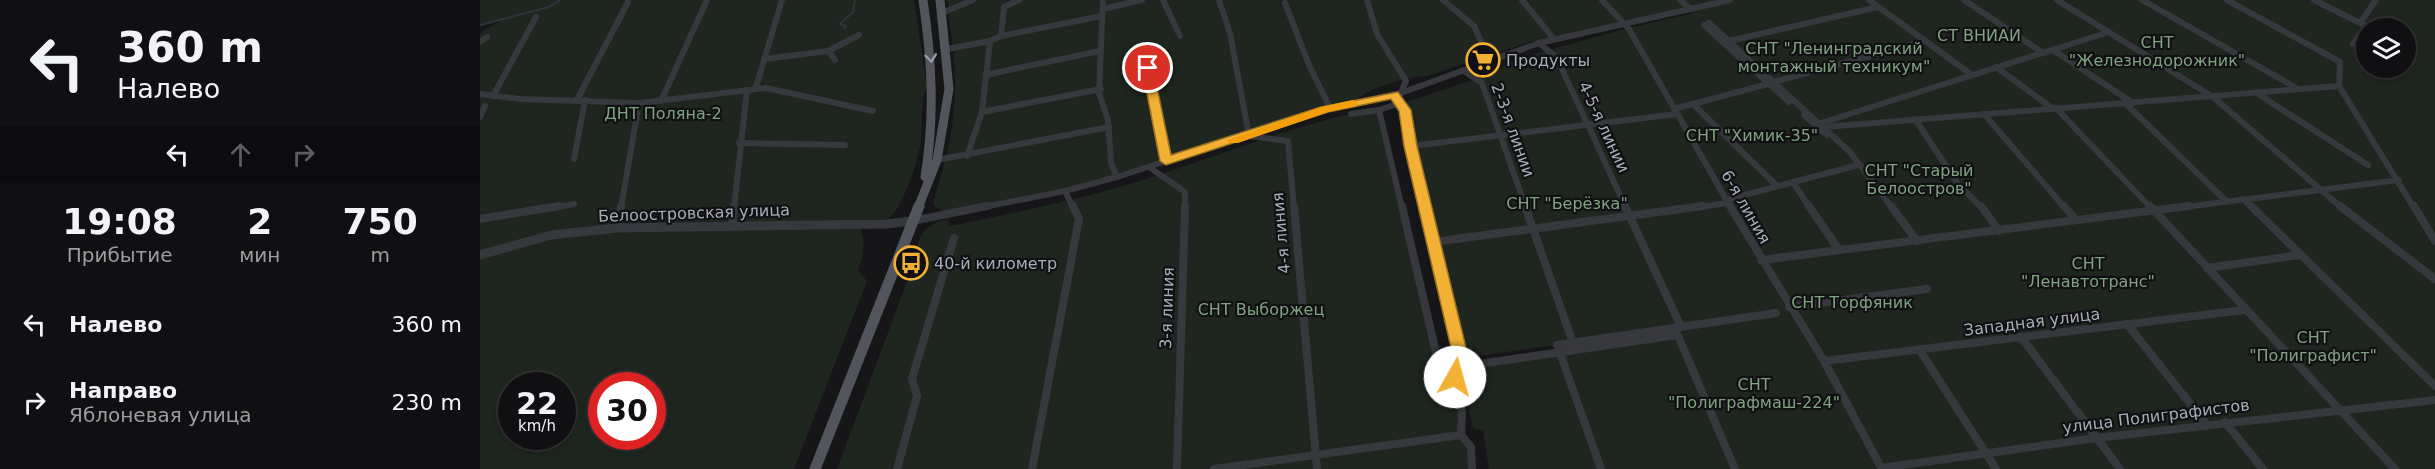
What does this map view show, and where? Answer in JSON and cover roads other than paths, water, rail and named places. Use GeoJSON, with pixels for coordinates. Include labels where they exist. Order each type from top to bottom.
{"type":"FeatureCollection","features":[{"type":"Feature","properties":{"kind":"main road"},"geometry":{"type":"LineString","coordinates":[[921,198],[932,143],[935,107],[923,0]]}},
{"type":"Feature","properties":{"kind":"main road"},"geometry":{"type":"LineString","coordinates":[[815,469],[937,160],[948,105],[947,49],[940,0]]}},
{"type":"Feature","properties":{"kind":"street"},"geometry":{"type":"LineString","coordinates":[[661,101],[707,0]]}},
{"type":"Feature","properties":{"kind":"street"},"geometry":{"type":"LineString","coordinates":[[756,87],[782,0]]}},
{"type":"Feature","properties":{"kind":"street"},"geometry":{"type":"LineString","coordinates":[[942,13],[973,0]]}},
{"type":"Feature","properties":{"kind":"street"},"geometry":{"type":"LineString","coordinates":[[1001,36],[1002,14],[1006,5],[1019,0]]}},
{"type":"Feature","properties":{"kind":"street"},"geometry":{"type":"LineString","coordinates":[[1103,0],[1100,51],[1101,102],[1106,110],[1108,155],[1117,177]]}},
{"type":"Feature","properties":{"kind":"street"},"geometry":{"type":"LineString","coordinates":[[947,49],[990,41],[1001,36],[1142,0]]}},
{"type":"Feature","properties":{"kind":"street"},"geometry":{"type":"LineString","coordinates":[[1163,0],[1179,36]]}},
{"type":"Feature","properties":{"kind":"street"},"geometry":{"type":"LineString","coordinates":[[1219,0],[1230,33],[1249,136]]}},
{"type":"Feature","properties":{"kind":"street"},"geometry":{"type":"LineString","coordinates":[[1367,0],[1377,34],[1406,81],[1397,94]]}},
{"type":"Feature","properties":{"kind":"street"},"geometry":{"type":"LineString","coordinates":[[1443,0],[1472,23],[1477,30],[1482,50],[1493,59]]}},
{"type":"Feature","properties":{"kind":"street"},"geometry":{"type":"LineString","coordinates":[[1522,0],[1554,39]]}},
{"type":"Feature","properties":{"kind":"street","name":"6-я линия"},"geometry":{"type":"LineString","coordinates":[[1602,0],[1624,23],[1790,309]]}},
{"type":"Feature","properties":{"kind":"street"},"geometry":{"type":"LineString","coordinates":[[1680,0],[1689,8]]}},
{"type":"Feature","properties":{"kind":"street"},"geometry":{"type":"LineString","coordinates":[[912,221],[1065,191],[1117,177],[1330,108],[1397,94],[1539,43],[1730,0]]}},
{"type":"Feature","properties":{"kind":"street"},"geometry":{"type":"LineString","coordinates":[[1869,0],[1972,75]]}},
{"type":"Feature","properties":{"kind":"street"},"geometry":{"type":"LineString","coordinates":[[1965,0],[2043,53]]}},
{"type":"Feature","properties":{"kind":"street"},"geometry":{"type":"LineString","coordinates":[[2057,0],[2213,97],[2317,189],[2435,279]]}},
{"type":"Feature","properties":{"kind":"street"},"geometry":{"type":"LineString","coordinates":[[2142,0],[2298,89]]}},
{"type":"Feature","properties":{"kind":"street"},"geometry":{"type":"LineString","coordinates":[[2227,0],[2340,62],[2339,86],[2435,241]]}},
{"type":"Feature","properties":{"kind":"street"},"geometry":{"type":"LineString","coordinates":[[2314,0],[2356,21]]}},
{"type":"Feature","properties":{"kind":"street"},"geometry":{"type":"LineString","coordinates":[[2363,18],[2376,0]]}},
{"type":"Feature","properties":{"kind":"street"},"geometry":{"type":"LineString","coordinates":[[577,100],[588,83],[628,2]]}},
{"type":"Feature","properties":{"kind":"street"},"geometry":{"type":"LineString","coordinates":[[1285,3],[1309,65],[1330,108]]}},
{"type":"Feature","properties":{"kind":"street"},"geometry":{"type":"LineString","coordinates":[[1730,41],[1878,7]]}},
{"type":"Feature","properties":{"kind":"street"},"geometry":{"type":"LineString","coordinates":[[493,96],[536,17]]}},
{"type":"Feature","properties":{"kind":"street"},"geometry":{"type":"LineString","coordinates":[[1789,102],[1771,83],[1730,41],[1706,24],[1771,83],[1850,152],[1917,241]]}},
{"type":"Feature","properties":{"kind":"street"},"geometry":{"type":"LineString","coordinates":[[1821,126],[2109,32]]}},
{"type":"Feature","properties":{"kind":"street"},"geometry":{"type":"LineString","coordinates":[[765,59],[828,51],[859,35]]}},
{"type":"Feature","properties":{"kind":"street"},"geometry":{"type":"LineString","coordinates":[[480,42],[487,37]]}},
{"type":"Feature","properties":{"kind":"street"},"geometry":{"type":"LineString","coordinates":[[2353,44],[2356,40]]}},
{"type":"Feature","properties":{"kind":"street"},"geometry":{"type":"LineString","coordinates":[[967,156],[982,112],[990,41]]}},
{"type":"Feature","properties":{"kind":"street"},"geometry":{"type":"LineString","coordinates":[[1411,146],[1676,111],[1693,104],[1925,41]]}},
{"type":"Feature","properties":{"kind":"street","name":"4-5-я линии"},"geometry":{"type":"LineString","coordinates":[[1539,43],[1557,58],[1630,216],[1678,330]]}},
{"type":"Feature","properties":{"kind":"street"},"geometry":{"type":"LineString","coordinates":[[1143,45],[1166,161]]}},
{"type":"Feature","properties":{"kind":"street"},"geometry":{"type":"LineString","coordinates":[[2053,50],[2133,102]]}},
{"type":"Feature","properties":{"kind":"street"},"geometry":{"type":"LineString","coordinates":[[828,51],[834,60]]}},
{"type":"Feature","properties":{"kind":"street"},"geometry":{"type":"LineString","coordinates":[[986,75],[1100,51]]}},
{"type":"Feature","properties":{"kind":"street"},"geometry":{"type":"LineString","coordinates":[[1996,68],[2054,108],[2155,210],[2244,310],[2395,469]]}},
{"type":"Feature","properties":{"kind":"street","name":"2-3-я линии"},"geometry":{"type":"LineString","coordinates":[[1464,71],[1482,83],[1573,343]]}},
{"type":"Feature","properties":{"kind":"street"},"geometry":{"type":"LineString","coordinates":[[1821,126],[2339,86]]}},
{"type":"Feature","properties":{"kind":"street"},"geometry":{"type":"LineString","coordinates":[[480,94],[639,103],[756,87],[873,111]]}},
{"type":"Feature","properties":{"kind":"street"},"geometry":{"type":"LineString","coordinates":[[982,112],[1101,89]]}},
{"type":"Feature","properties":{"kind":"street"},"geometry":{"type":"LineString","coordinates":[[732,225],[739,143],[747,90]]}},
{"type":"Feature","properties":{"kind":"street"},"geometry":{"type":"LineString","coordinates":[[1397,94],[1405,110],[1411,146],[1434,242],[1458,367],[1462,412],[1461,435],[1471,447],[1472,469]]}},
{"type":"Feature","properties":{"kind":"street"},"geometry":{"type":"LineString","coordinates":[[2258,94],[2368,165]]}},
{"type":"Feature","properties":{"kind":"street"},"geometry":{"type":"LineString","coordinates":[[574,159],[585,100]]}},
{"type":"Feature","properties":{"kind":"street"},"geometry":{"type":"LineString","coordinates":[[617,228],[639,103]]}},
{"type":"Feature","properties":{"kind":"street"},"geometry":{"type":"LineString","coordinates":[[1351,114],[1379,110],[1400,103]]}},
{"type":"Feature","properties":{"kind":"street"},"geometry":{"type":"LineString","coordinates":[[2125,103],[2226,201]]}},
{"type":"Feature","properties":{"kind":"street"},"geometry":{"type":"LineString","coordinates":[[1693,104],[1777,186]]}},
{"type":"Feature","properties":{"kind":"street"},"geometry":{"type":"LineString","coordinates":[[480,117],[482,106]]}},
{"type":"Feature","properties":{"kind":"street"},"geometry":{"type":"LineString","coordinates":[[1379,110],[1437,357],[1442,368],[1776,313]]}},
{"type":"Feature","properties":{"kind":"street"},"geometry":{"type":"LineString","coordinates":[[1984,114],[2076,220]]}},
{"type":"Feature","properties":{"kind":"street"},"geometry":{"type":"LineString","coordinates":[[1804,116],[1821,126],[1835,142]]}},
{"type":"Feature","properties":{"kind":"street"},"geometry":{"type":"LineString","coordinates":[[1915,119],[1958,184],[1999,231]]}},
{"type":"Feature","properties":{"kind":"street"},"geometry":{"type":"LineString","coordinates":[[1279,125],[1286,139]]}},
{"type":"Feature","properties":{"kind":"street"},"geometry":{"type":"LineString","coordinates":[[937,160],[1108,127]]}},
{"type":"Feature","properties":{"kind":"street"},"geometry":{"type":"LineString","coordinates":[[1249,136],[1286,139]]}},
{"type":"Feature","properties":{"kind":"street","name":"4-я линия"},"geometry":{"type":"LineString","coordinates":[[1286,139],[1317,469]]}},
{"type":"Feature","properties":{"kind":"street"},"geometry":{"type":"LineString","coordinates":[[739,143],[845,145]]}},
{"type":"Feature","properties":{"kind":"street"},"geometry":{"type":"LineString","coordinates":[[1434,242],[1727,201],[1858,165]]}},
{"type":"Feature","properties":{"kind":"street","name":"3-я линия"},"geometry":{"type":"LineString","coordinates":[[1149,167],[1185,192],[1177,469]]}},
{"type":"Feature","properties":{"kind":"street"},"geometry":{"type":"LineString","coordinates":[[1761,260],[2399,180]]}},
{"type":"Feature","properties":{"kind":"street"},"geometry":{"type":"LineString","coordinates":[[1793,182],[1839,250]]}},
{"type":"Feature","properties":{"kind":"street"},"geometry":{"type":"LineString","coordinates":[[1032,469],[1079,219],[1065,191]]}},
{"type":"Feature","properties":{"kind":"street"},"geometry":{"type":"LineString","coordinates":[[2243,199],[2435,386]]}},
{"type":"Feature","properties":{"kind":"street"},"geometry":{"type":"LineString","coordinates":[[480,219],[574,204]]}},
{"type":"Feature","properties":{"kind":"street","name":"Белоостровская улица"},"geometry":{"type":"LineString","coordinates":[[480,255],[551,235],[617,228],[912,221]]}},
{"type":"Feature","properties":{"kind":"street"},"geometry":{"type":"LineString","coordinates":[[897,469],[917,396],[912,378],[954,238]]}},
{"type":"Feature","properties":{"kind":"street"},"geometry":{"type":"LineString","coordinates":[[2207,268],[2300,255]]}},
{"type":"Feature","properties":{"kind":"street"},"geometry":{"type":"LineString","coordinates":[[1882,469],[1824,361],[1790,309],[1927,288]]}},
{"type":"Feature","properties":{"kind":"street","name":"Западная улица"},"geometry":{"type":"LineString","coordinates":[[1824,361],[2244,310]]}},
{"type":"Feature","properties":{"kind":"street"},"geometry":{"type":"LineString","coordinates":[[2127,324],[2207,424]]}},
{"type":"Feature","properties":{"kind":"street"},"geometry":{"type":"LineString","coordinates":[[1558,349],[1573,343],[1678,330]]}},
{"type":"Feature","properties":{"kind":"street"},"geometry":{"type":"LineString","coordinates":[[1678,330],[1735,469]]}},
{"type":"Feature","properties":{"kind":"street"},"geometry":{"type":"LineString","coordinates":[[2021,337],[2120,469]]}},
{"type":"Feature","properties":{"kind":"street"},"geometry":{"type":"LineString","coordinates":[[1558,349],[1601,469]]}},
{"type":"Feature","properties":{"kind":"street"},"geometry":{"type":"LineString","coordinates":[[1919,349],[1996,469]]}},
{"type":"Feature","properties":{"kind":"street","name":"улица Полиграфистов"},"geometry":{"type":"LineString","coordinates":[[1882,469],[2207,424],[2435,400]]}},
{"type":"Feature","properties":{"kind":"street"},"geometry":{"type":"LineString","coordinates":[[2225,422],[2263,469]]}},
{"type":"Feature","properties":{"kind":"street"},"geometry":{"type":"LineString","coordinates":[[1214,469],[1316,457],[1461,435]]}},
{"type":"Feature","properties":{"kind":"waterway"},"geometry":{"type":"LineString","coordinates":[[480,25],[549,7],[560,0]]}},
{"type":"Feature","properties":{"kind":"waterway"},"geometry":{"type":"LineString","coordinates":[[844,28],[846,26],[840,24],[853,12],[855,0]]}},
{"type":"Feature","properties":{"kind":"place","name":"Продукты"},"geometry":{"type":"Point","coordinates":[1483,60]}},
{"type":"Feature","properties":{"kind":"place","name":"40-й километр"},"geometry":{"type":"Point","coordinates":[911,263]}},
{"type":"Feature","properties":{"kind":"park label","name":"СТ ВНИАИ"},"geometry":{"type":"Point","coordinates":[1979,35]}},
{"type":"Feature","properties":{"kind":"park label","name":"СНТ \"Железнодорожник\""},"geometry":{"type":"Point","coordinates":[2157,51]}},
{"type":"Feature","properties":{"kind":"park label","name":"СНТ \"Ленинградский монтажный техникум\""},"geometry":{"type":"Point","coordinates":[1834,57]}},
{"type":"Feature","properties":{"kind":"park label","name":"ДНТ Поляна-2"},"geometry":{"type":"Point","coordinates":[663,113]}},
{"type":"Feature","properties":{"kind":"park label","name":"СНТ \"Химик-35\""},"geometry":{"type":"Point","coordinates":[1752,135]}},
{"type":"Feature","properties":{"kind":"park label","name":"СНТ \"Старый Белоостров\""},"geometry":{"type":"Point","coordinates":[1919,179]}},
{"type":"Feature","properties":{"kind":"park label","name":"СНТ \"Берёзка\""},"geometry":{"type":"Point","coordinates":[1567,203]}},
{"type":"Feature","properties":{"kind":"park label","name":"СНТ \"Ленавтотранс\""},"geometry":{"type":"Point","coordinates":[2088,272]}},
{"type":"Feature","properties":{"kind":"park label","name":"СНТ Торфяник"},"geometry":{"type":"Point","coordinates":[1852,302]}},
{"type":"Feature","properties":{"kind":"park label","name":"СНТ Выборжец"},"geometry":{"type":"Point","coordinates":[1261,309]}},
{"type":"Feature","properties":{"kind":"park label","name":"СНТ \"Полиграфист\""},"geometry":{"type":"Point","coordinates":[2313,346]}},
{"type":"Feature","properties":{"kind":"park label","name":"СНТ \"Полиграфмаш-224\""},"geometry":{"type":"Point","coordinates":[1754,393]}}]}
